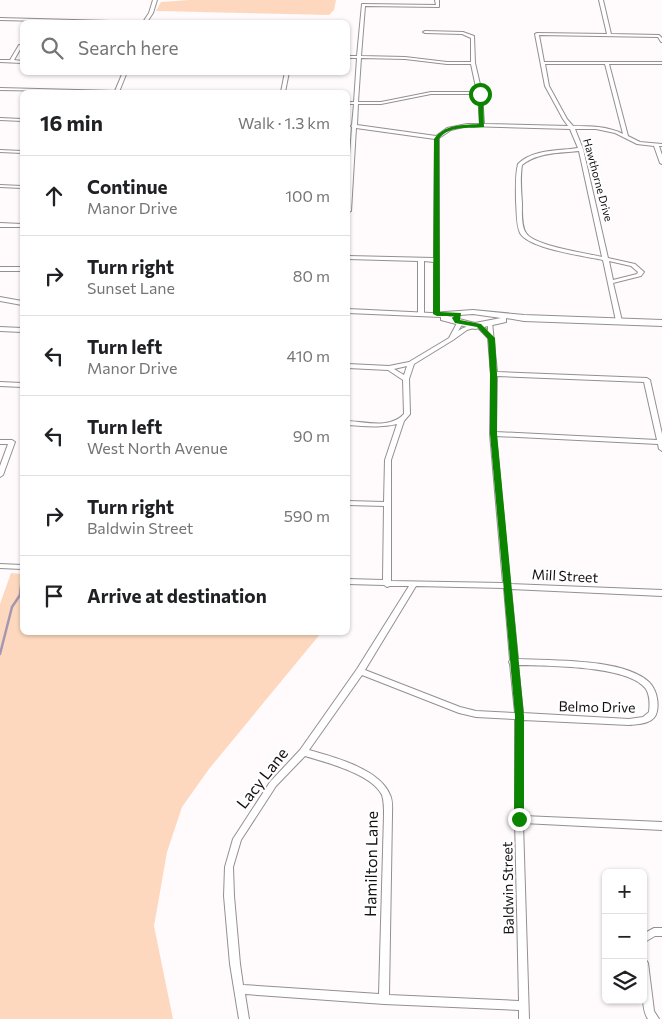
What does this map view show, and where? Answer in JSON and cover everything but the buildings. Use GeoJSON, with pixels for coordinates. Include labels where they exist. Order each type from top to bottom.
{"type":"FeatureCollection","features":[{"type":"Feature","properties":{"kind":"main road"},"geometry":{"type":"LineString","coordinates":[[0,298],[20,296]]}},
{"type":"Feature","properties":{"kind":"main road"},"geometry":{"type":"LineString","coordinates":[[0,298],[20,303]]}},
{"type":"Feature","properties":{"kind":"main road"},"geometry":{"type":"LineString","coordinates":[[350,311],[434,314],[477,326],[491,320],[524,318],[662,322]]}},
{"type":"Feature","properties":{"kind":"main road"},"geometry":{"type":"LineString","coordinates":[[459,320],[473,312],[491,320]]}},
{"type":"Feature","properties":{"kind":"street"},"geometry":{"type":"LineString","coordinates":[[147,20],[156,0]]}},
{"type":"Feature","properties":{"kind":"street"},"geometry":{"type":"LineString","coordinates":[[350,183],[363,5],[438,6],[437,0]]}},
{"type":"Feature","properties":{"kind":"street"},"geometry":{"type":"LineString","coordinates":[[600,0],[609,35],[659,36],[662,41]]}},
{"type":"Feature","properties":{"kind":"street"},"geometry":{"type":"LineString","coordinates":[[0,19],[37,20]]}},
{"type":"Feature","properties":{"kind":"street"},"geometry":{"type":"LineString","coordinates":[[425,32],[467,34],[473,37],[473,63],[480,94],[482,125]]}},
{"type":"Feature","properties":{"kind":"street","name":"Hawthorne Drive"},"geometry":{"type":"LineString","coordinates":[[609,35],[537,34],[547,86],[572,128],[581,150],[607,259],[619,321]]}},
{"type":"Feature","properties":{"kind":"street"},"geometry":{"type":"LineString","coordinates":[[11,62],[20,46]]}},
{"type":"Feature","properties":{"kind":"street"},"geometry":{"type":"LineString","coordinates":[[350,57],[405,58],[473,63]]}},
{"type":"Feature","properties":{"kind":"street"},"geometry":{"type":"LineString","coordinates":[[0,62],[20,62]]}},
{"type":"Feature","properties":{"kind":"street"},"geometry":{"type":"LineString","coordinates":[[543,63],[662,63]]}},
{"type":"Feature","properties":{"kind":"street"},"geometry":{"type":"LineString","coordinates":[[607,63],[626,137]]}},
{"type":"Feature","properties":{"kind":"street"},"geometry":{"type":"LineString","coordinates":[[118,90],[124,75]]}},
{"type":"Feature","properties":{"kind":"street"},"geometry":{"type":"LineString","coordinates":[[284,90],[287,75]]}},
{"type":"Feature","properties":{"kind":"street"},"geometry":{"type":"LineString","coordinates":[[0,88],[58,90]]}},
{"type":"Feature","properties":{"kind":"street"},"geometry":{"type":"LineString","coordinates":[[350,103],[381,103],[431,94],[480,94]]}},
{"type":"Feature","properties":{"kind":"street"},"geometry":{"type":"LineString","coordinates":[[0,119],[20,120]]}},
{"type":"Feature","properties":{"kind":"street"},"geometry":{"type":"LineString","coordinates":[[434,314],[437,138],[444,131],[454,127],[482,125],[603,129],[639,143],[662,145]]}},
{"type":"Feature","properties":{"kind":"street"},"geometry":{"type":"LineString","coordinates":[[354,126],[437,138]]}},
{"type":"Feature","properties":{"kind":"street"},"geometry":{"type":"LineString","coordinates":[[656,144],[662,163]]}},
{"type":"Feature","properties":{"kind":"street"},"geometry":{"type":"LineString","coordinates":[[581,150],[538,155],[520,164],[518,177],[521,229],[530,239],[541,245],[633,265],[641,272],[639,275],[612,282]]}},
{"type":"Feature","properties":{"kind":"street"},"geometry":{"type":"LineString","coordinates":[[0,151],[20,152]]}},
{"type":"Feature","properties":{"kind":"street"},"geometry":{"type":"LineString","coordinates":[[0,186],[20,187]]}},
{"type":"Feature","properties":{"kind":"street"},"geometry":{"type":"LineString","coordinates":[[0,225],[20,226]]}},
{"type":"Feature","properties":{"kind":"street"},"geometry":{"type":"LineString","coordinates":[[350,258],[436,260]]}},
{"type":"Feature","properties":{"kind":"street"},"geometry":{"type":"LineString","coordinates":[[420,260],[421,314]]}},
{"type":"Feature","properties":{"kind":"street"},"geometry":{"type":"LineString","coordinates":[[0,268],[20,269]]}},
{"type":"Feature","properties":{"kind":"street"},"geometry":{"type":"LineString","coordinates":[[451,339],[459,320]]}},
{"type":"Feature","properties":{"kind":"street","name":"Baldwin Street"},"geometry":{"type":"LineString","coordinates":[[491,320],[494,374],[493,434],[519,716],[522,1006],[524,1019]]}},
{"type":"Feature","properties":{"kind":"street"},"geometry":{"type":"LineString","coordinates":[[350,366],[389,368],[411,363],[465,329],[477,326],[491,338]]}},
{"type":"Feature","properties":{"kind":"street"},"geometry":{"type":"LineString","coordinates":[[0,329],[20,330]]}},
{"type":"Feature","properties":{"kind":"street"},"geometry":{"type":"LineString","coordinates":[[387,584],[388,460],[401,421],[407,414],[406,379],[411,363]]}},
{"type":"Feature","properties":{"kind":"street"},"geometry":{"type":"LineString","coordinates":[[389,368],[406,379]]}},
{"type":"Feature","properties":{"kind":"street"},"geometry":{"type":"LineString","coordinates":[[493,434],[661,444],[647,380],[494,374]]}},
{"type":"Feature","properties":{"kind":"street"},"geometry":{"type":"LineString","coordinates":[[0,384],[20,385]]}},
{"type":"Feature","properties":{"kind":"street"},"geometry":{"type":"LineString","coordinates":[[350,423],[390,424],[401,421]]}},
{"type":"Feature","properties":{"kind":"street"},"geometry":{"type":"LineString","coordinates":[[0,442],[12,442],[0,475]]}},
{"type":"Feature","properties":{"kind":"street"},"geometry":{"type":"LineString","coordinates":[[350,503],[387,504]]}},
{"type":"Feature","properties":{"kind":"street"},"geometry":{"type":"LineString","coordinates":[[0,566],[20,567]]}},
{"type":"Feature","properties":{"kind":"street","name":"Mill Street"},"geometry":{"type":"LineString","coordinates":[[350,582],[507,586],[662,594]]}},
{"type":"Feature","properties":{"kind":"street","name":"Lacy Lane"},"geometry":{"type":"LineString","coordinates":[[244,1019],[229,896],[229,867],[240,833],[273,784],[303,752],[360,671],[413,585]]}},
{"type":"Feature","properties":{"kind":"street","name":"Belmo Drive"},"geometry":{"type":"LineString","coordinates":[[360,671],[459,710],[492,716],[637,722],[651,715],[654,705],[650,688],[639,677],[620,670],[514,662]]}},
{"type":"Feature","properties":{"kind":"street","name":"Hamilton Lane"},"geometry":{"type":"LineString","coordinates":[[303,752],[366,775],[375,781],[385,794],[388,815],[384,999]]}},
{"type":"Feature","properties":{"kind":"street"},"geometry":{"type":"LineString","coordinates":[[519,819],[662,826]]}},
{"type":"Feature","properties":{"kind":"street"},"geometry":{"type":"LineString","coordinates":[[647,936],[654,932],[662,932]]}},
{"type":"Feature","properties":{"kind":"street"},"geometry":{"type":"LineString","coordinates":[[239,989],[522,1006]]}},
{"type":"Feature","properties":{"kind":"street"},"geometry":{"type":"LineString","coordinates":[[647,996],[649,1013],[654,1019]]}},
{"type":"Feature","properties":{"kind":"shaded area"},"geometry":{"type":"Polygon","coordinates":[[[190,0],[336,0],[334,10],[329,15],[156,11],[161,2],[190,0]]]}},
{"type":"Feature","properties":{"kind":"shaded area"},"geometry":{"type":"Polygon","coordinates":[[[11,573],[20,574],[20,635],[319,635],[209,769],[182,807],[167,852],[154,926],[173,1019],[0,1019],[0,604],[11,573]]]}},
{"type":"Feature","properties":{"kind":"waterway"},"geometry":{"type":"LineString","coordinates":[[0,654],[12,607],[20,595]]}},
{"type":"Feature","properties":{"kind":"route"},"geometry":{"type":"LineString","coordinates":[[480,94],[482,125],[454,127],[441,133],[436,139],[437,314],[459,314],[456,316],[458,322],[479,326],[491,338],[494,374],[493,434],[519,716],[519,819]]}}]}
